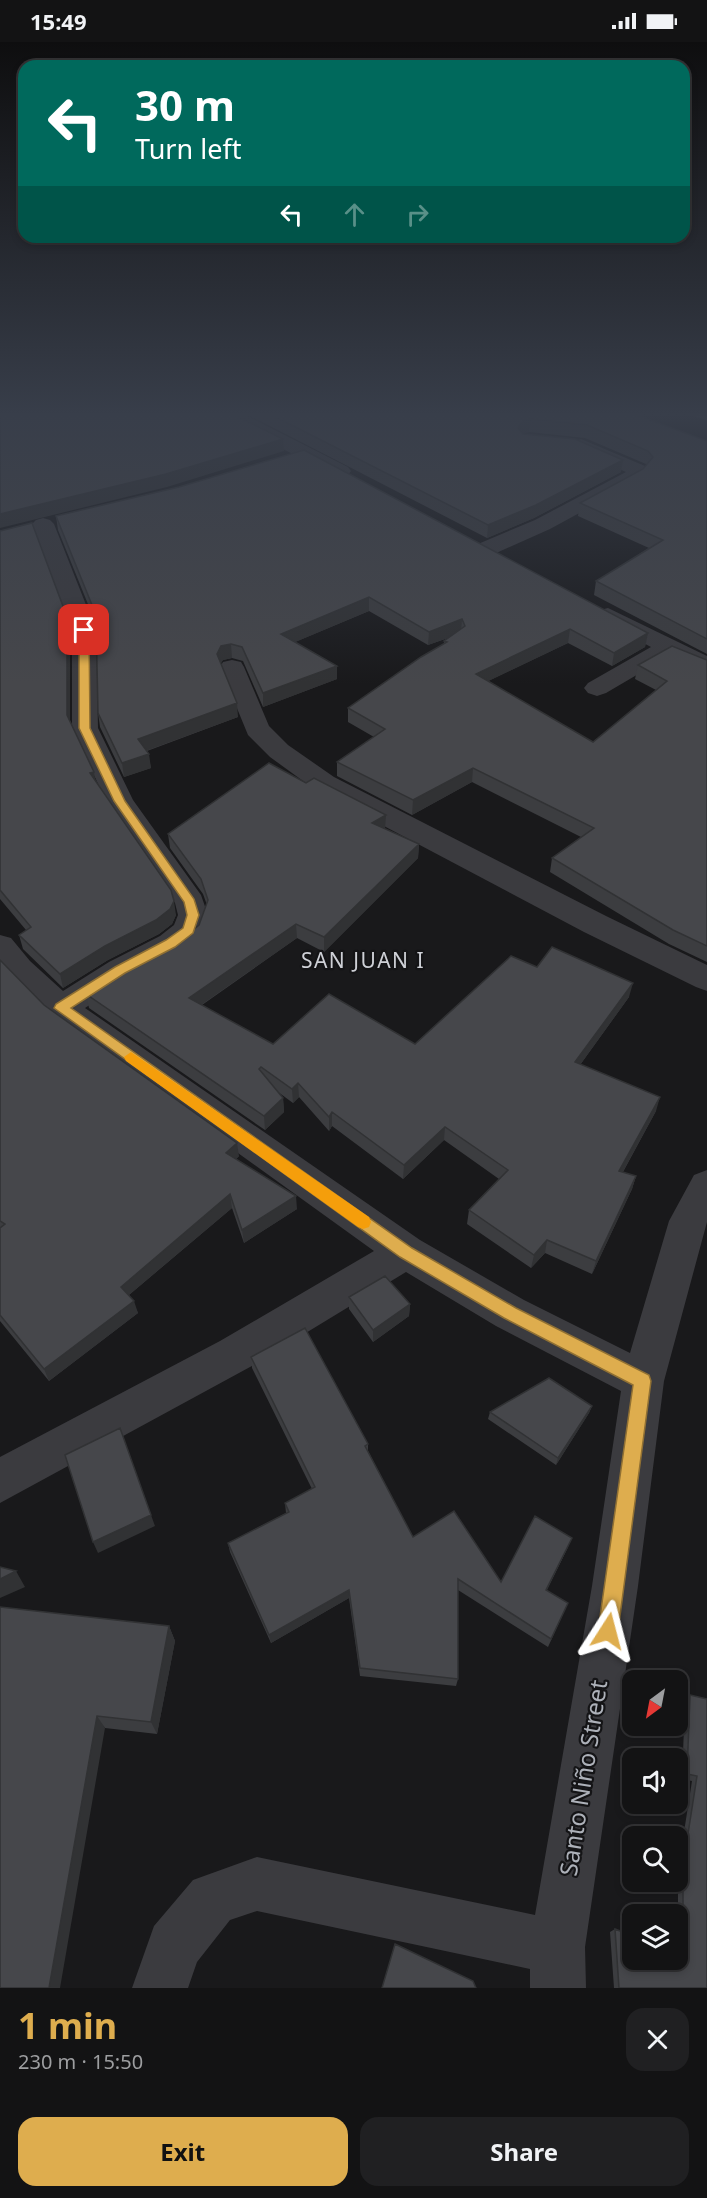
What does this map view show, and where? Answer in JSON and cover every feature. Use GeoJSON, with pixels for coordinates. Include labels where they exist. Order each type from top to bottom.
{"type":"FeatureCollection","features":[{"type":"Feature","properties":{"kind":"street"},"geometry":{"type":"LineString","coordinates":[[486,549],[512,540],[583,503]]}},
{"type":"Feature","properties":{"kind":"street"},"geometry":{"type":"LineString","coordinates":[[43,524],[84,630],[85,728],[120,801],[190,902],[193,915],[188,930],[171,944],[120,970],[61,1008]]}},
{"type":"Feature","properties":{"kind":"street"},"geometry":{"type":"LineString","coordinates":[[465,538],[506,560]]}},
{"type":"Feature","properties":{"kind":"street"},"geometry":{"type":"LineString","coordinates":[[587,604],[707,666]]}},
{"type":"Feature","properties":{"kind":"street"},"geometry":{"type":"LineString","coordinates":[[597,688],[668,647]]}},
{"type":"Feature","properties":{"kind":"street"},"geometry":{"type":"LineString","coordinates":[[232,667],[258,729],[279,751],[324,783],[707,979]]}},
{"type":"Feature","properties":{"kind":"street"},"geometry":{"type":"LineString","coordinates":[[0,946],[19,969],[61,1008],[406,1252],[510,1313],[643,1381]]}},
{"type":"Feature","properties":{"kind":"street","name":"Santo Niño Street"},"geometry":{"type":"LineString","coordinates":[[558,1967],[643,1381],[688,1221],[707,1186]]}},
{"type":"Feature","properties":{"kind":"street"},"geometry":{"type":"LineString","coordinates":[[0,1481],[235,1354],[406,1252]]}},
{"type":"Feature","properties":{"kind":"street"},"geometry":{"type":"LineString","coordinates":[[160,1988],[174,1946],[212,1899],[257,1884],[558,1967]]}},
{"type":"Feature","properties":{"kind":"building"},"geometry":{"type":"Polygon","coordinates":[[[0,503],[46,503],[0,514],[0,503]]]}},
{"type":"Feature","properties":{"kind":"building"},"geometry":{"type":"Polygon","coordinates":[[[112,503],[403,503],[648,633],[614,653],[570,629],[476,674],[593,742],[667,681],[638,665],[672,646],[707,660],[707,946],[673,930],[552,858],[594,828],[473,768],[413,800],[337,762],[385,729],[348,708],[421,657],[447,642],[444,641],[465,626],[462,619],[429,632],[369,597],[281,634],[337,666],[263,693],[242,647],[231,644],[221,646],[217,654],[237,703],[138,739],[149,754],[122,763],[98,713],[96,615],[56,516],[112,503]]]}},
{"type":"Feature","properties":{"kind":"building"},"geometry":{"type":"Polygon","coordinates":[[[444,503],[540,503],[536,505],[488,525],[444,503]]]}},
{"type":"Feature","properties":{"kind":"building"},"geometry":{"type":"Polygon","coordinates":[[[580,503],[707,503],[707,639],[596,581],[663,540],[580,503]]]}},
{"type":"Feature","properties":{"kind":"building"},"geometry":{"type":"Polygon","coordinates":[[[32,523],[67,617],[67,715],[94,772],[90,773],[171,890],[174,901],[170,909],[156,920],[105,946],[60,974],[19,935],[31,927],[0,890],[0,531],[32,523]]]}},
{"type":"Feature","properties":{"kind":"building"},"geometry":{"type":"Polygon","coordinates":[[[269,763],[306,783],[314,778],[386,815],[372,823],[419,844],[324,937],[296,924],[189,998],[273,1044],[329,994],[415,1044],[511,956],[537,967],[552,947],[633,983],[575,1062],[660,1097],[619,1171],[636,1176],[596,1261],[547,1240],[534,1255],[469,1210],[508,1170],[445,1127],[404,1165],[332,1112],[329,1117],[298,1083],[292,1089],[261,1067],[259,1069],[283,1098],[264,1116],[86,994],[129,966],[181,940],[199,925],[208,900],[201,879],[168,834],[269,763]]]}},
{"type":"Feature","properties":{"kind":"building"},"geometry":{"type":"Polygon","coordinates":[[[0,960],[44,1005],[237,1143],[226,1153],[296,1196],[242,1230],[230,1194],[121,1287],[134,1301],[44,1369],[0,1315],[0,1228],[5,1224],[0,1221],[0,960]]]}},
{"type":"Feature","properties":{"kind":"building"},"geometry":{"type":"Polygon","coordinates":[[[385,1276],[410,1304],[373,1330],[349,1297],[385,1276]]]}},
{"type":"Feature","properties":{"kind":"building"},"geometry":{"type":"Polygon","coordinates":[[[305,1328],[368,1444],[365,1446],[413,1537],[454,1511],[501,1582],[535,1516],[572,1538],[546,1590],[568,1603],[551,1639],[458,1579],[458,1679],[360,1668],[349,1590],[269,1635],[228,1543],[289,1512],[285,1503],[315,1487],[251,1357],[305,1328]]]}},
{"type":"Feature","properties":{"kind":"building"},"geometry":{"type":"Polygon","coordinates":[[[549,1378],[592,1406],[558,1458],[490,1412],[549,1378]]]}},
{"type":"Feature","properties":{"kind":"building"},"geometry":{"type":"Polygon","coordinates":[[[120,1428],[151,1515],[93,1542],[65,1455],[120,1428]]]}},
{"type":"Feature","properties":{"kind":"building"},"geometry":{"type":"Polygon","coordinates":[[[0,1567],[16,1571],[0,1579],[0,1567]]]}},
{"type":"Feature","properties":{"kind":"building"},"geometry":{"type":"Polygon","coordinates":[[[0,1607],[169,1626],[151,1722],[97,1716],[49,1988],[0,1988],[0,1607]]]}},
{"type":"Feature","properties":{"kind":"building"},"geometry":{"type":"Polygon","coordinates":[[[690,1695],[707,1699],[707,1988],[619,1988],[615,1929],[622,1932],[622,1970],[688,1970],[688,1904],[683,1904],[683,1892],[688,1892],[688,1834],[697,1776],[688,1774],[690,1695]]]}},
{"type":"Feature","properties":{"kind":"building"},"geometry":{"type":"Polygon","coordinates":[[[395,1944],[473,1981],[476,1988],[382,1988],[395,1944]]]}},
{"type":"Feature","properties":{"kind":"slow traffic"},"geometry":{"type":"LineString","coordinates":[[131,1057],[363,1222]]}},
{"type":"Feature","properties":{"kind":"district","name":"SAN JUAN I"},"geometry":{"type":"Point","coordinates":[363,961]}},
{"type":"Feature","properties":{"kind":"route"},"geometry":{"type":"LineString","coordinates":[[84,630],[85,728],[120,801],[190,902],[193,915],[188,930],[171,944],[120,970],[61,1008],[406,1252],[510,1313],[643,1381],[608,1631]]}}]}
